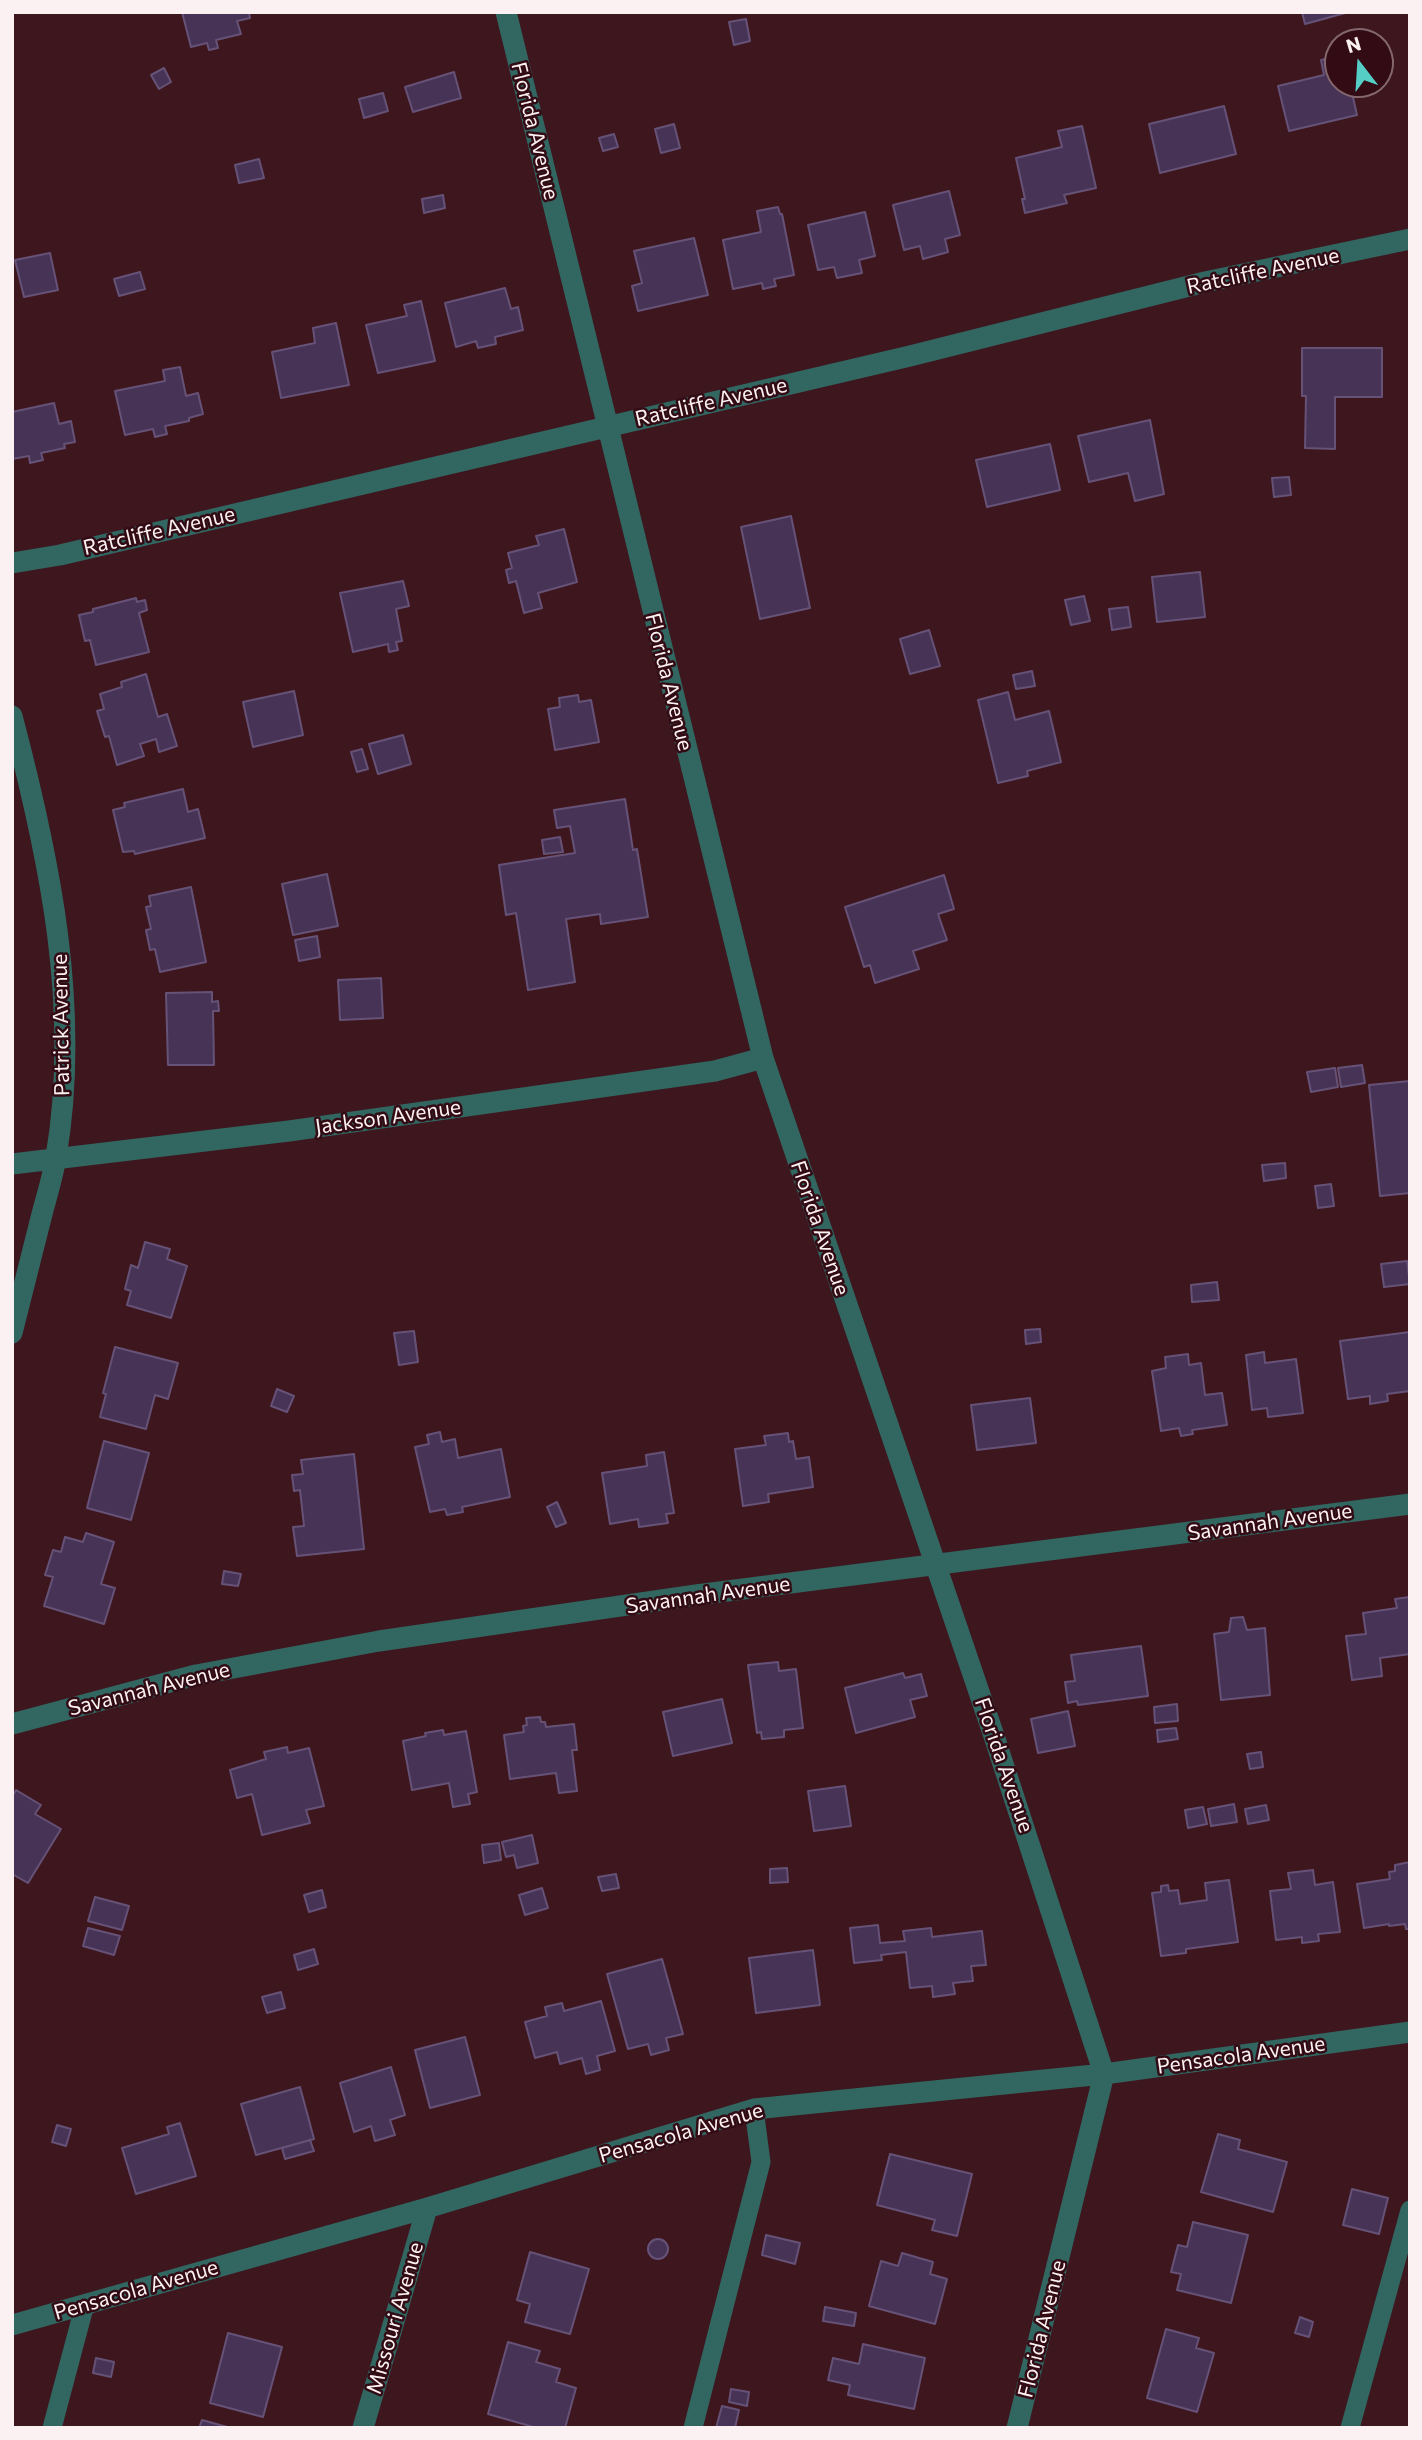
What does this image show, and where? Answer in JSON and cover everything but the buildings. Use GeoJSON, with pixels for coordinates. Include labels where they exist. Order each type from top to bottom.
{"type":"FeatureCollection","features":[{"type":"Feature","properties":{"kind":"street","name":"Florida Avenue"},"geometry":{"type":"LineString","coordinates":[[506,12],[763,1058],[1045,1886],[1104,2074],[1017,2428]]}},
{"type":"Feature","properties":{"kind":"street","name":"Ratcliffe Avenue"},"geometry":{"type":"LineString","coordinates":[[12,563],[60,555],[910,356],[1205,282],[1410,239]]}},
{"type":"Feature","properties":{"kind":"street","name":"Patrick Avenue"},"geometry":{"type":"LineString","coordinates":[[12,716],[33,794],[58,924],[64,985],[62,1116],[56,1159],[12,1333]]}},
{"type":"Feature","properties":{"kind":"street","name":"Jackson Avenue"},"geometry":{"type":"LineString","coordinates":[[12,1164],[289,1131],[674,1077],[715,1071],[763,1058]]}},
{"type":"Feature","properties":{"kind":"street","name":"Savannah Avenue"},"geometry":{"type":"LineString","coordinates":[[12,1724],[197,1675],[379,1641],[696,1595],[1410,1504]]}},
{"type":"Feature","properties":{"kind":"street","name":"Pensacola Avenue"},"geometry":{"type":"LineString","coordinates":[[12,2325],[428,2208],[754,2109],[1104,2074],[1410,2032]]}},
{"type":"Feature","properties":{"kind":"street","name":"Missouri Avenue"},"geometry":{"type":"LineString","coordinates":[[363,2428],[428,2208]]}},
{"type":"Feature","properties":{"kind":"lane"},"geometry":{"type":"LineString","coordinates":[[694,2428],[761,2162],[754,2109]]}},
{"type":"Feature","properties":{"kind":"lane"},"geometry":{"type":"LineString","coordinates":[[1350,2428],[1410,2210]]}},
{"type":"Feature","properties":{"kind":"lane"},"geometry":{"type":"LineString","coordinates":[[52,2428],[85,2304]]}}]}
